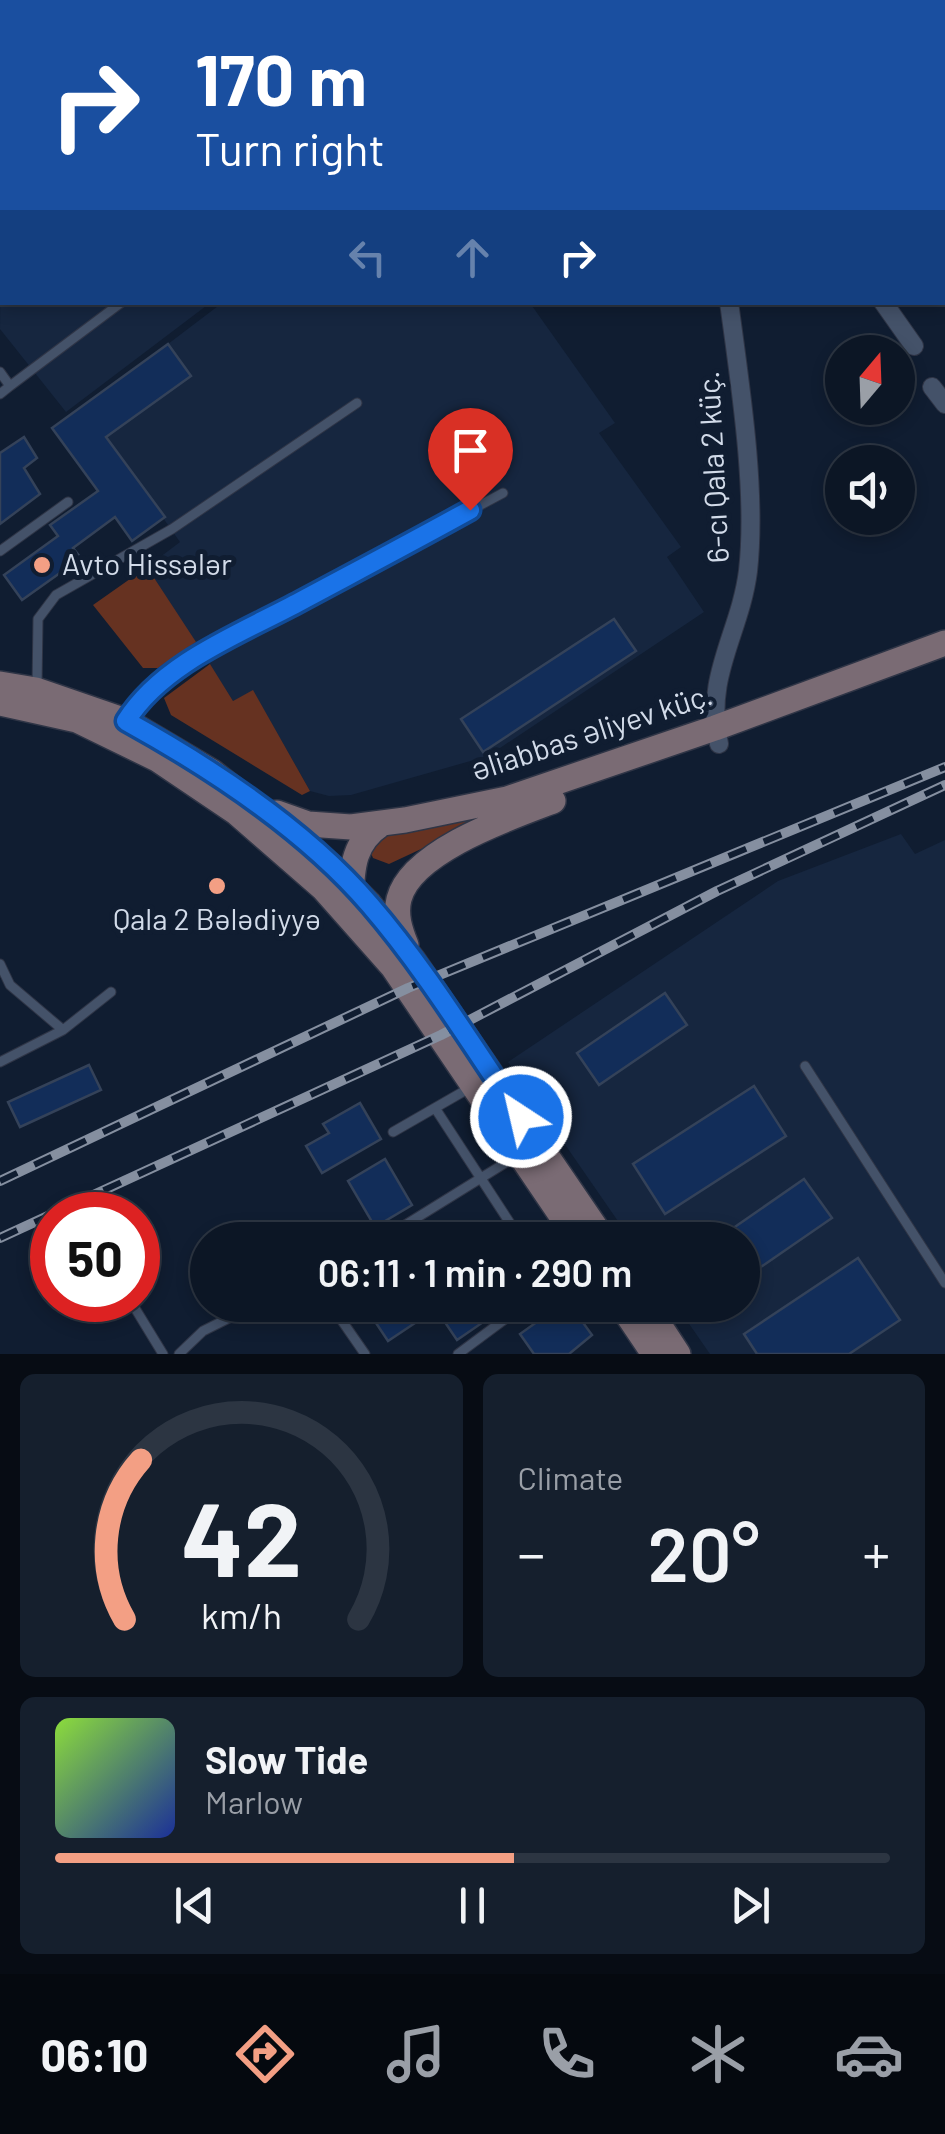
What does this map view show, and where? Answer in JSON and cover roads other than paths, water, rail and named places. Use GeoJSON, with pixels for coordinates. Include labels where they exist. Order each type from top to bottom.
{"type":"FeatureCollection","features":[{"type":"Feature","properties":{"kind":"main road","name":"Əliabbas Əliyev küç."},"geometry":{"type":"LineString","coordinates":[[252,802],[308,824],[332,828],[381,824],[536,791],[717,736],[945,642]]}},
{"type":"Feature","properties":{"kind":"main road"},"geometry":{"type":"LineString","coordinates":[[412,958],[398,918],[398,902],[423,864],[458,843],[717,736],[945,660]]}},
{"type":"Feature","properties":{"kind":"main road"},"geometry":{"type":"LineString","coordinates":[[0,684],[36,690],[126,721],[212,772],[303,842],[352,886],[412,958],[592,1222]]}},
{"type":"Feature","properties":{"kind":"main road"},"geometry":{"type":"LineString","coordinates":[[0,703],[77,720],[157,759],[237,814],[323,888],[393,967],[566,1222]]}},
{"type":"Feature","properties":{"kind":"main road"},"geometry":{"type":"LineString","coordinates":[[351,916],[360,844],[366,834],[381,824]]}},
{"type":"Feature","properties":{"kind":"main road"},"geometry":{"type":"LineString","coordinates":[[323,888],[412,876]]}},
{"type":"Feature","properties":{"kind":"main road"},"geometry":{"type":"LineString","coordinates":[[632,1322],[654,1354]]}},
{"type":"Feature","properties":{"kind":"main road"},"geometry":{"type":"LineString","coordinates":[[657,1322],[678,1354]]}},
{"type":"Feature","properties":{"kind":"street","name":"6-cı Qala 2 küç."},"geometry":{"type":"LineString","coordinates":[[717,736],[716,684],[748,575],[750,528],[741,394],[729,305]]}},
{"type":"Feature","properties":{"kind":"street"},"geometry":{"type":"LineString","coordinates":[[885,305],[906,335]]}},
{"type":"Feature","properties":{"kind":"street"},"geometry":{"type":"LineString","coordinates":[[932,386],[945,404]]}},
{"type":"Feature","properties":{"kind":"lane"},"geometry":{"type":"LineString","coordinates":[[0,394],[118,305]]}},
{"type":"Feature","properties":{"kind":"lane"},"geometry":{"type":"LineString","coordinates":[[0,372],[10,386]]}},
{"type":"Feature","properties":{"kind":"lane"},"geometry":{"type":"LineString","coordinates":[[36,690],[38,620],[56,596],[172,528],[357,402]]}},
{"type":"Feature","properties":{"kind":"lane"},"geometry":{"type":"LineString","coordinates":[[126,721],[152,688],[204,654],[504,492]]}},
{"type":"Feature","properties":{"kind":"lane"},"geometry":{"type":"LineString","coordinates":[[0,551],[68,502]]}},
{"type":"Feature","properties":{"kind":"lane"},"geometry":{"type":"LineString","coordinates":[[0,964],[10,985],[62,1030]]}},
{"type":"Feature","properties":{"kind":"lane"},"geometry":{"type":"LineString","coordinates":[[0,1062],[62,1030],[111,992]]}},
{"type":"Feature","properties":{"kind":"lane"},"geometry":{"type":"LineString","coordinates":[[805,1066],[945,1283]]}},
{"type":"Feature","properties":{"kind":"lane"},"geometry":{"type":"LineString","coordinates":[[393,1132],[475,1086]]}},
{"type":"Feature","properties":{"kind":"lane"},"geometry":{"type":"LineString","coordinates":[[435,1108],[509,1222]]}},
{"type":"Feature","properties":{"kind":"lane"},"geometry":{"type":"LineString","coordinates":[[410,1222],[520,1154]]}},
{"type":"Feature","properties":{"kind":"lane"},"geometry":{"type":"LineString","coordinates":[[143,1322],[163,1354]]}},
{"type":"Feature","properties":{"kind":"lane"},"geometry":{"type":"LineString","coordinates":[[179,1354],[203,1332],[222,1322]]}},
{"type":"Feature","properties":{"kind":"lane"},"geometry":{"type":"LineString","coordinates":[[343,1322],[365,1354]]}},
{"type":"Feature","properties":{"kind":"lane"},"geometry":{"type":"LineString","coordinates":[[458,1354],[501,1322]]}},
{"type":"Feature","properties":{"kind":"railway"},"geometry":{"type":"LineString","coordinates":[[0,1181],[408,988],[945,767]]}},
{"type":"Feature","properties":{"kind":"railway"},"geometry":{"type":"LineString","coordinates":[[0,1238],[441,1035],[717,891],[945,785]]}},
{"type":"Feature","properties":{"kind":"place","name":"Avto Hissələr"},"geometry":{"type":"Point","coordinates":[42,565]}},
{"type":"Feature","properties":{"kind":"place","name":"Qala 2 Bələdiyyə"},"geometry":{"type":"Point","coordinates":[217,886]}}]}
